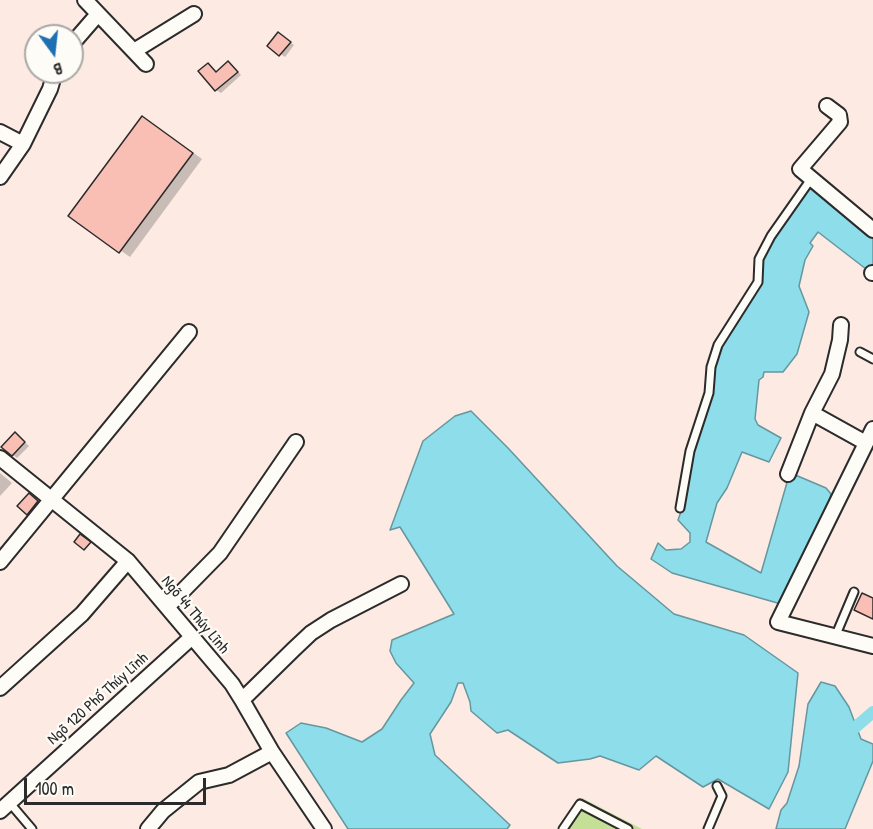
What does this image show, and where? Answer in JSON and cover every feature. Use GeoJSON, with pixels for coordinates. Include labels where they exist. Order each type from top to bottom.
{"type":"FeatureCollection","features":[{"type":"Feature","properties":{"kind":"street"},"geometry":{"type":"LineString","coordinates":[[85,0],[146,64]]}},
{"type":"Feature","properties":{"kind":"street"},"geometry":{"type":"LineString","coordinates":[[84,30],[98,14]]}},
{"type":"Feature","properties":{"kind":"street"},"geometry":{"type":"LineString","coordinates":[[134,51],[194,14]]}},
{"type":"Feature","properties":{"kind":"street"},"geometry":{"type":"LineString","coordinates":[[0,177],[23,144],[52,84]]}},
{"type":"Feature","properties":{"kind":"street"},"geometry":{"type":"LineString","coordinates":[[827,106],[839,115],[840,122],[800,169],[873,230]]}},
{"type":"Feature","properties":{"kind":"street"},"geometry":{"type":"LineString","coordinates":[[0,132],[23,144]]}},
{"type":"Feature","properties":{"kind":"street"},"geometry":{"type":"LineString","coordinates":[[788,474],[812,413],[832,374],[841,325]]}},
{"type":"Feature","properties":{"kind":"street"},"geometry":{"type":"LineString","coordinates":[[0,562],[189,332]]}},
{"type":"Feature","properties":{"kind":"street"},"geometry":{"type":"LineString","coordinates":[[812,413],[866,443]]}},
{"type":"Feature","properties":{"kind":"street"},"geometry":{"type":"LineString","coordinates":[[872,643],[778,622],[873,429]]}},
{"type":"Feature","properties":{"kind":"street"},"geometry":{"type":"LineString","coordinates":[[167,607],[220,553],[296,442]]}},
{"type":"Feature","properties":{"kind":"street","name":"Ngõ 44 Thúy Lĩnh"},"geometry":{"type":"LineString","coordinates":[[0,458],[128,561],[232,684],[272,752],[324,829]]}},
{"type":"Feature","properties":{"kind":"street"},"geometry":{"type":"LineString","coordinates":[[0,688],[82,614],[128,561]]}},
{"type":"Feature","properties":{"kind":"street"},"geometry":{"type":"LineString","coordinates":[[242,700],[311,633],[331,620],[401,584]]}},
{"type":"Feature","properties":{"kind":"street","name":"Ngõ 120 Phố Thúy Lĩnh"},"geometry":{"type":"LineString","coordinates":[[5,807],[192,637]]}},
{"type":"Feature","properties":{"kind":"street"},"geometry":{"type":"LineString","coordinates":[[148,829],[163,811],[199,782],[229,774],[272,752]]}},
{"type":"Feature","properties":{"kind":"lane"},"geometry":{"type":"LineString","coordinates":[[680,508],[690,451],[709,393],[711,367],[718,345],[758,282],[759,259],[771,236],[811,179]]}},
{"type":"Feature","properties":{"kind":"lane"},"geometry":{"type":"LineString","coordinates":[[860,352],[873,359]]}},
{"type":"Feature","properties":{"kind":"lane"},"geometry":{"type":"LineString","coordinates":[[835,636],[854,592]]}},
{"type":"Feature","properties":{"kind":"lane"},"geometry":{"type":"LineString","coordinates":[[708,829],[722,796],[717,786]]}},
{"type":"Feature","properties":{"kind":"lane"},"geometry":{"type":"LineString","coordinates":[[563,829],[580,804],[628,829]]}},
{"type":"Feature","properties":{"kind":"lane"},"geometry":{"type":"LineString","coordinates":[[5,807],[32,829]]}},
{"type":"Feature","properties":{"kind":"green space"},"geometry":{"type":"Polygon","coordinates":[[[582,798],[642,829],[560,829],[582,798]]]}},
{"type":"Feature","properties":{"kind":"water"},"geometry":{"type":"Polygon","coordinates":[[[815,185],[873,234],[873,270],[866,269],[818,232],[810,243],[813,246],[805,260],[799,286],[809,312],[797,354],[783,372],[764,372],[763,377],[759,380],[755,419],[758,425],[781,438],[769,462],[742,452],[727,488],[717,503],[706,542],[761,573],[788,479],[793,474],[826,488],[831,494],[829,503],[781,604],[672,573],[651,559],[658,543],[666,550],[681,549],[690,542],[690,533],[678,520],[683,506],[692,450],[713,366],[721,345],[760,284],[762,257],[788,212],[808,186],[815,185]]]}},
{"type":"Feature","properties":{"kind":"water"},"geometry":{"type":"Polygon","coordinates":[[[471,411],[617,566],[674,614],[744,635],[798,673],[788,772],[769,809],[718,779],[703,787],[656,756],[639,770],[600,756],[558,763],[508,730],[497,733],[471,711],[463,683],[458,683],[451,702],[430,734],[435,755],[510,825],[507,829],[348,829],[286,733],[301,723],[326,728],[362,742],[382,729],[414,683],[396,663],[390,651],[392,640],[454,614],[400,527],[390,530],[423,441],[455,416],[471,411]]]}},
{"type":"Feature","properties":{"kind":"water"},"geometry":{"type":"Polygon","coordinates":[[[821,682],[835,686],[849,707],[861,739],[873,744],[873,761],[845,829],[776,829],[781,810],[787,803],[799,766],[808,704],[821,682]]]}},
{"type":"Feature","properties":{"kind":"building"},"geometry":{"type":"Polygon","coordinates":[[[278,32],[291,42],[279,56],[267,46],[278,32]]]}},
{"type":"Feature","properties":{"kind":"building"},"geometry":{"type":"Polygon","coordinates":[[[228,61],[238,72],[215,91],[198,71],[208,63],[216,72],[228,61]]]}},
{"type":"Feature","properties":{"kind":"building"},"geometry":{"type":"Polygon","coordinates":[[[142,116],[193,153],[119,253],[68,216],[142,116]]]}},
{"type":"Feature","properties":{"kind":"building"},"geometry":{"type":"Polygon","coordinates":[[[15,432],[25,442],[12,456],[1,447],[15,432]]]}},
{"type":"Feature","properties":{"kind":"building"},"geometry":{"type":"Polygon","coordinates":[[[29,493],[38,501],[27,515],[17,506],[29,493]]]}},
{"type":"Feature","properties":{"kind":"building"},"geometry":{"type":"Polygon","coordinates":[[[80,534],[91,542],[84,550],[74,542],[80,534]]]}},
{"type":"Feature","properties":{"kind":"building"},"geometry":{"type":"Polygon","coordinates":[[[862,593],[873,598],[873,619],[854,610],[862,593]]]}},
{"type":"Feature","properties":{"kind":"waterway"},"geometry":{"type":"LineString","coordinates":[[851,731],[873,712]]}}]}
